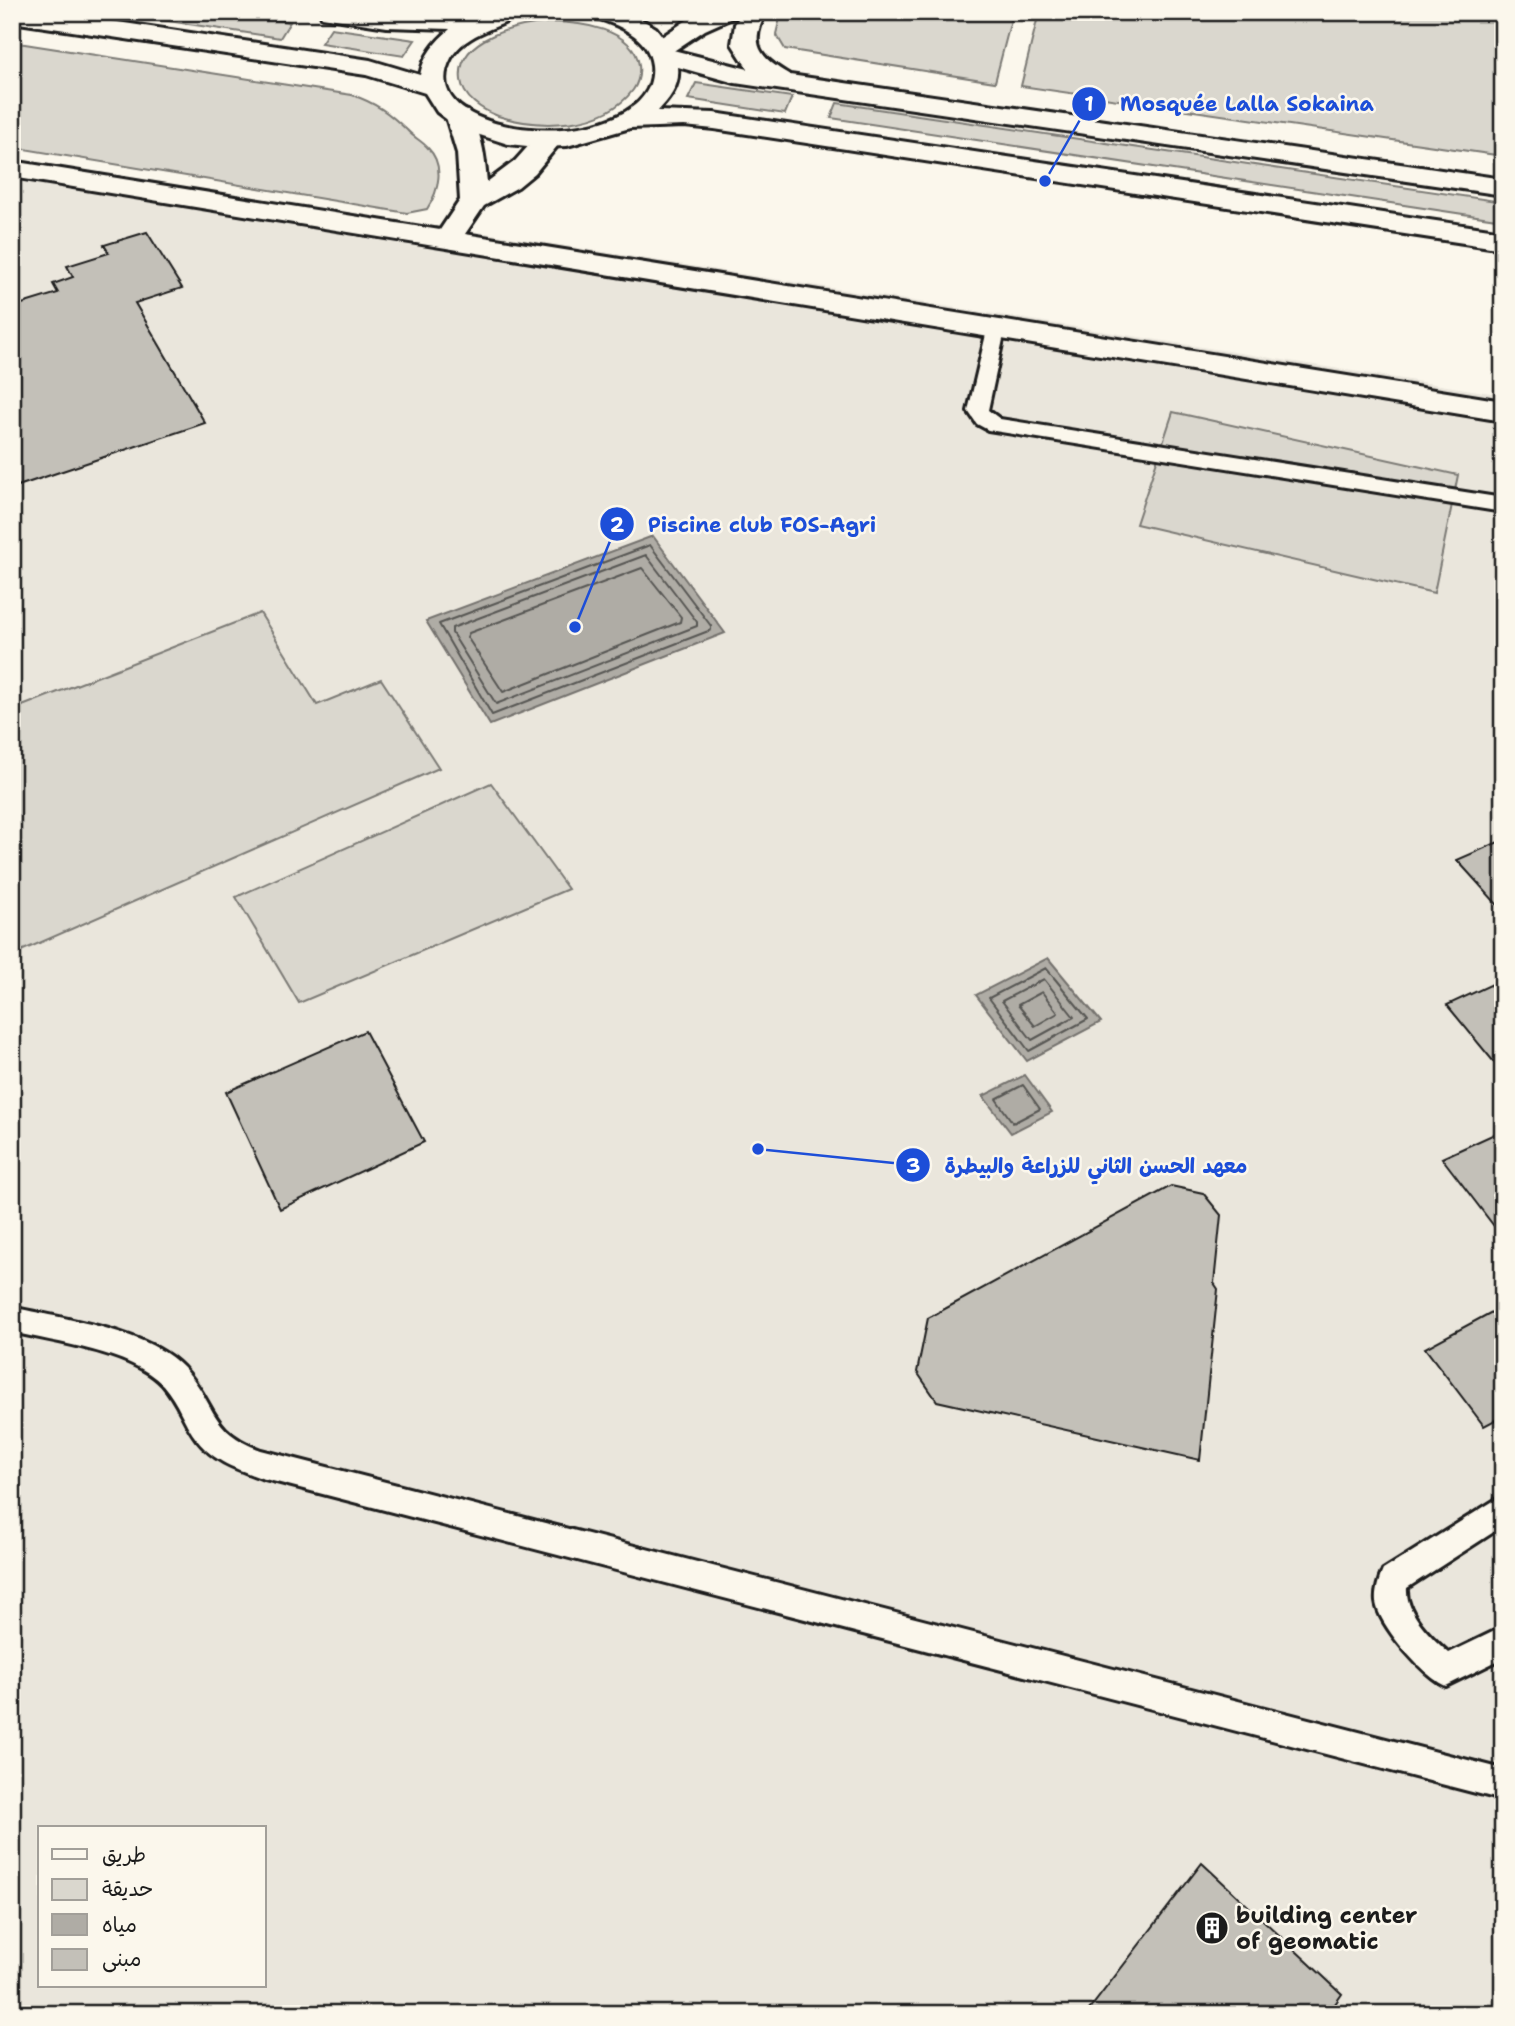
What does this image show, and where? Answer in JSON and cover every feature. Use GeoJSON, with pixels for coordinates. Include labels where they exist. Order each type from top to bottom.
{"type":"FeatureCollection","features":[{"type":"Feature","properties":{"kind":"main road"},"geometry":{"type":"LineString","coordinates":[[331,12],[403,22],[441,24],[499,15]]}},
{"type":"Feature","properties":{"kind":"main road"},"geometry":{"type":"LineString","coordinates":[[499,15],[456,36],[439,55],[435,66],[435,88],[440,98],[459,117],[485,130],[515,137],[550,139],[590,133],[626,120],[647,106],[662,90],[667,67],[662,52],[650,36],[635,25],[603,12]]}},
{"type":"Feature","properties":{"kind":"main road"},"geometry":{"type":"LineString","coordinates":[[662,52],[696,25],[725,12]]}},
{"type":"Feature","properties":{"kind":"main road"},"geometry":{"type":"LineString","coordinates":[[755,12],[743,32],[748,53],[766,72],[783,82]]}},
{"type":"Feature","properties":{"kind":"main road"},"geometry":{"type":"LineString","coordinates":[[12,14],[370,68],[435,88]]}},
{"type":"Feature","properties":{"kind":"main road"},"geometry":{"type":"LineString","coordinates":[[662,52],[709,70],[783,82],[1503,187]]}},
{"type":"Feature","properties":{"kind":"main road"},"geometry":{"type":"LineString","coordinates":[[459,117],[471,153],[474,200]]}},
{"type":"Feature","properties":{"kind":"main road"},"geometry":{"type":"LineString","coordinates":[[626,120],[684,118],[735,123],[1067,176],[1503,240]]}},
{"type":"Feature","properties":{"kind":"main road"},"geometry":{"type":"LineString","coordinates":[[446,241],[474,200],[508,181],[525,167],[550,139]]}},
{"type":"Feature","properties":{"kind":"main road"},"geometry":{"type":"LineString","coordinates":[[12,169],[1503,411]]}},
{"type":"Feature","properties":{"kind":"lane"},"geometry":{"type":"LineString","coordinates":[[996,330],[978,411],[984,419],[995,425],[1503,505]]}},
{"type":"Feature","properties":{"kind":"lane"},"geometry":{"type":"LineString","coordinates":[[12,1319],[116,1345],[147,1357],[172,1375],[192,1401],[206,1430],[229,1452],[261,1464],[1503,1785]]}},
{"type":"Feature","properties":{"kind":"lane"},"geometry":{"type":"LineString","coordinates":[[1503,1509],[1392,1580],[1391,1603],[1418,1645],[1446,1671],[1503,1642]]}},
{"type":"Feature","properties":{"kind":"shaded area"},"geometry":{"type":"Polygon","coordinates":[[[12,177],[485,233],[1503,395],[1503,2014],[12,2014],[12,177]]]}},
{"type":"Feature","properties":{"kind":"green space"},"geometry":{"type":"Polygon","coordinates":[[[109,12],[221,12],[290,22],[280,38],[109,12]]]}},
{"type":"Feature","properties":{"kind":"green space"},"geometry":{"type":"Polygon","coordinates":[[[797,12],[1013,12],[995,82],[785,49],[776,34],[780,18],[797,12]]]}},
{"type":"Feature","properties":{"kind":"green space"},"geometry":{"type":"Polygon","coordinates":[[[1039,12],[1503,12],[1503,156],[1021,86],[1039,12]]]}},
{"type":"Feature","properties":{"kind":"green space"},"geometry":{"type":"Polygon","coordinates":[[[550,22],[589,26],[616,35],[627,43],[635,53],[639,72],[633,90],[621,103],[588,119],[551,124],[498,116],[469,98],[461,80],[462,65],[468,53],[492,36],[506,30],[550,22]]]}},
{"type":"Feature","properties":{"kind":"green space"},"geometry":{"type":"Polygon","coordinates":[[[331,28],[415,40],[404,56],[321,43],[331,28]]]}},
{"type":"Feature","properties":{"kind":"green space"},"geometry":{"type":"Polygon","coordinates":[[[12,42],[352,95],[382,109],[428,148],[437,162],[435,194],[427,209],[407,213],[12,147],[12,42]]]}},
{"type":"Feature","properties":{"kind":"green space"},"geometry":{"type":"Polygon","coordinates":[[[696,83],[792,97],[785,114],[688,99],[696,83]]]}},
{"type":"Feature","properties":{"kind":"green space"},"geometry":{"type":"Polygon","coordinates":[[[837,103],[1503,202],[1503,220],[831,118],[837,103]]]}},
{"type":"Feature","properties":{"kind":"green space"},"geometry":{"type":"Polygon","coordinates":[[[1173,412],[1458,475],[1434,593],[1136,524],[1173,412]]]}},
{"type":"Feature","properties":{"kind":"green space"},"geometry":{"type":"Polygon","coordinates":[[[260,613],[317,705],[381,679],[439,768],[12,955],[12,710],[260,613]]]}},
{"type":"Feature","properties":{"kind":"green space"},"geometry":{"type":"Polygon","coordinates":[[[491,783],[568,889],[299,1003],[236,897],[491,783]]]}},
{"type":"Feature","properties":{"kind":"water"},"geometry":{"type":"Polygon","coordinates":[[[653,536],[725,633],[490,725],[426,621],[653,536]]]}},
{"type":"Feature","properties":{"kind":"water"},"geometry":{"type":"Polygon","coordinates":[[[1048,958],[1101,1022],[1027,1061],[976,995],[1048,958]]]}},
{"type":"Feature","properties":{"kind":"water"},"geometry":{"type":"Polygon","coordinates":[[[1025,1075],[1052,1112],[1011,1133],[983,1096],[1025,1075]]]}},
{"type":"Feature","properties":{"kind":"building"},"geometry":{"type":"Polygon","coordinates":[[[147,232],[182,288],[135,303],[205,423],[12,488],[12,307],[58,293],[53,284],[73,277],[67,266],[109,253],[104,245],[147,232]]]}},
{"type":"Feature","properties":{"kind":"building"},"geometry":{"type":"Polygon","coordinates":[[[1503,840],[1503,911],[1457,860],[1503,840]]]}},
{"type":"Feature","properties":{"kind":"building"},"geometry":{"type":"Polygon","coordinates":[[[1503,979],[1503,1065],[1498,1067],[1447,1005],[1503,979]]]}},
{"type":"Feature","properties":{"kind":"building"},"geometry":{"type":"Polygon","coordinates":[[[365,1031],[424,1142],[280,1209],[226,1092],[365,1031]]]}},
{"type":"Feature","properties":{"kind":"building"},"geometry":{"type":"Polygon","coordinates":[[[1503,1130],[1503,1227],[1497,1230],[1442,1158],[1503,1130]]]}},
{"type":"Feature","properties":{"kind":"building"},"geometry":{"type":"Polygon","coordinates":[[[1171,1186],[1203,1193],[1221,1215],[1214,1283],[1218,1289],[1200,1460],[937,1401],[917,1372],[928,1318],[1171,1186]]]}},
{"type":"Feature","properties":{"kind":"building"},"geometry":{"type":"Polygon","coordinates":[[[1503,1306],[1503,1416],[1484,1426],[1425,1348],[1503,1306]]]}},
{"type":"Feature","properties":{"kind":"building","name":"building center of geomatic"},"geometry":{"type":"Polygon","coordinates":[[[1202,1863],[1342,1994],[1328,2014],[1086,2014],[1202,1863]]]}},
{"type":"Feature","properties":{"kind":"place","name":"Mosquée Lalla Sokaina"},"geometry":{"type":"Point","coordinates":[1045,181]}},
{"type":"Feature","properties":{"kind":"place","name":"Piscine club FOS-Agri"},"geometry":{"type":"Point","coordinates":[575,627]}},
{"type":"Feature","properties":{"kind":"place","name":"معهد الحسن الثاني للزراعة والبيطرة"},"geometry":{"type":"Point","coordinates":[758,1149]}},
{"type":"Feature","properties":{"kind":"place","name":"building center of geomatic"},"geometry":{"type":"Point","coordinates":[1212,1928]}}]}
